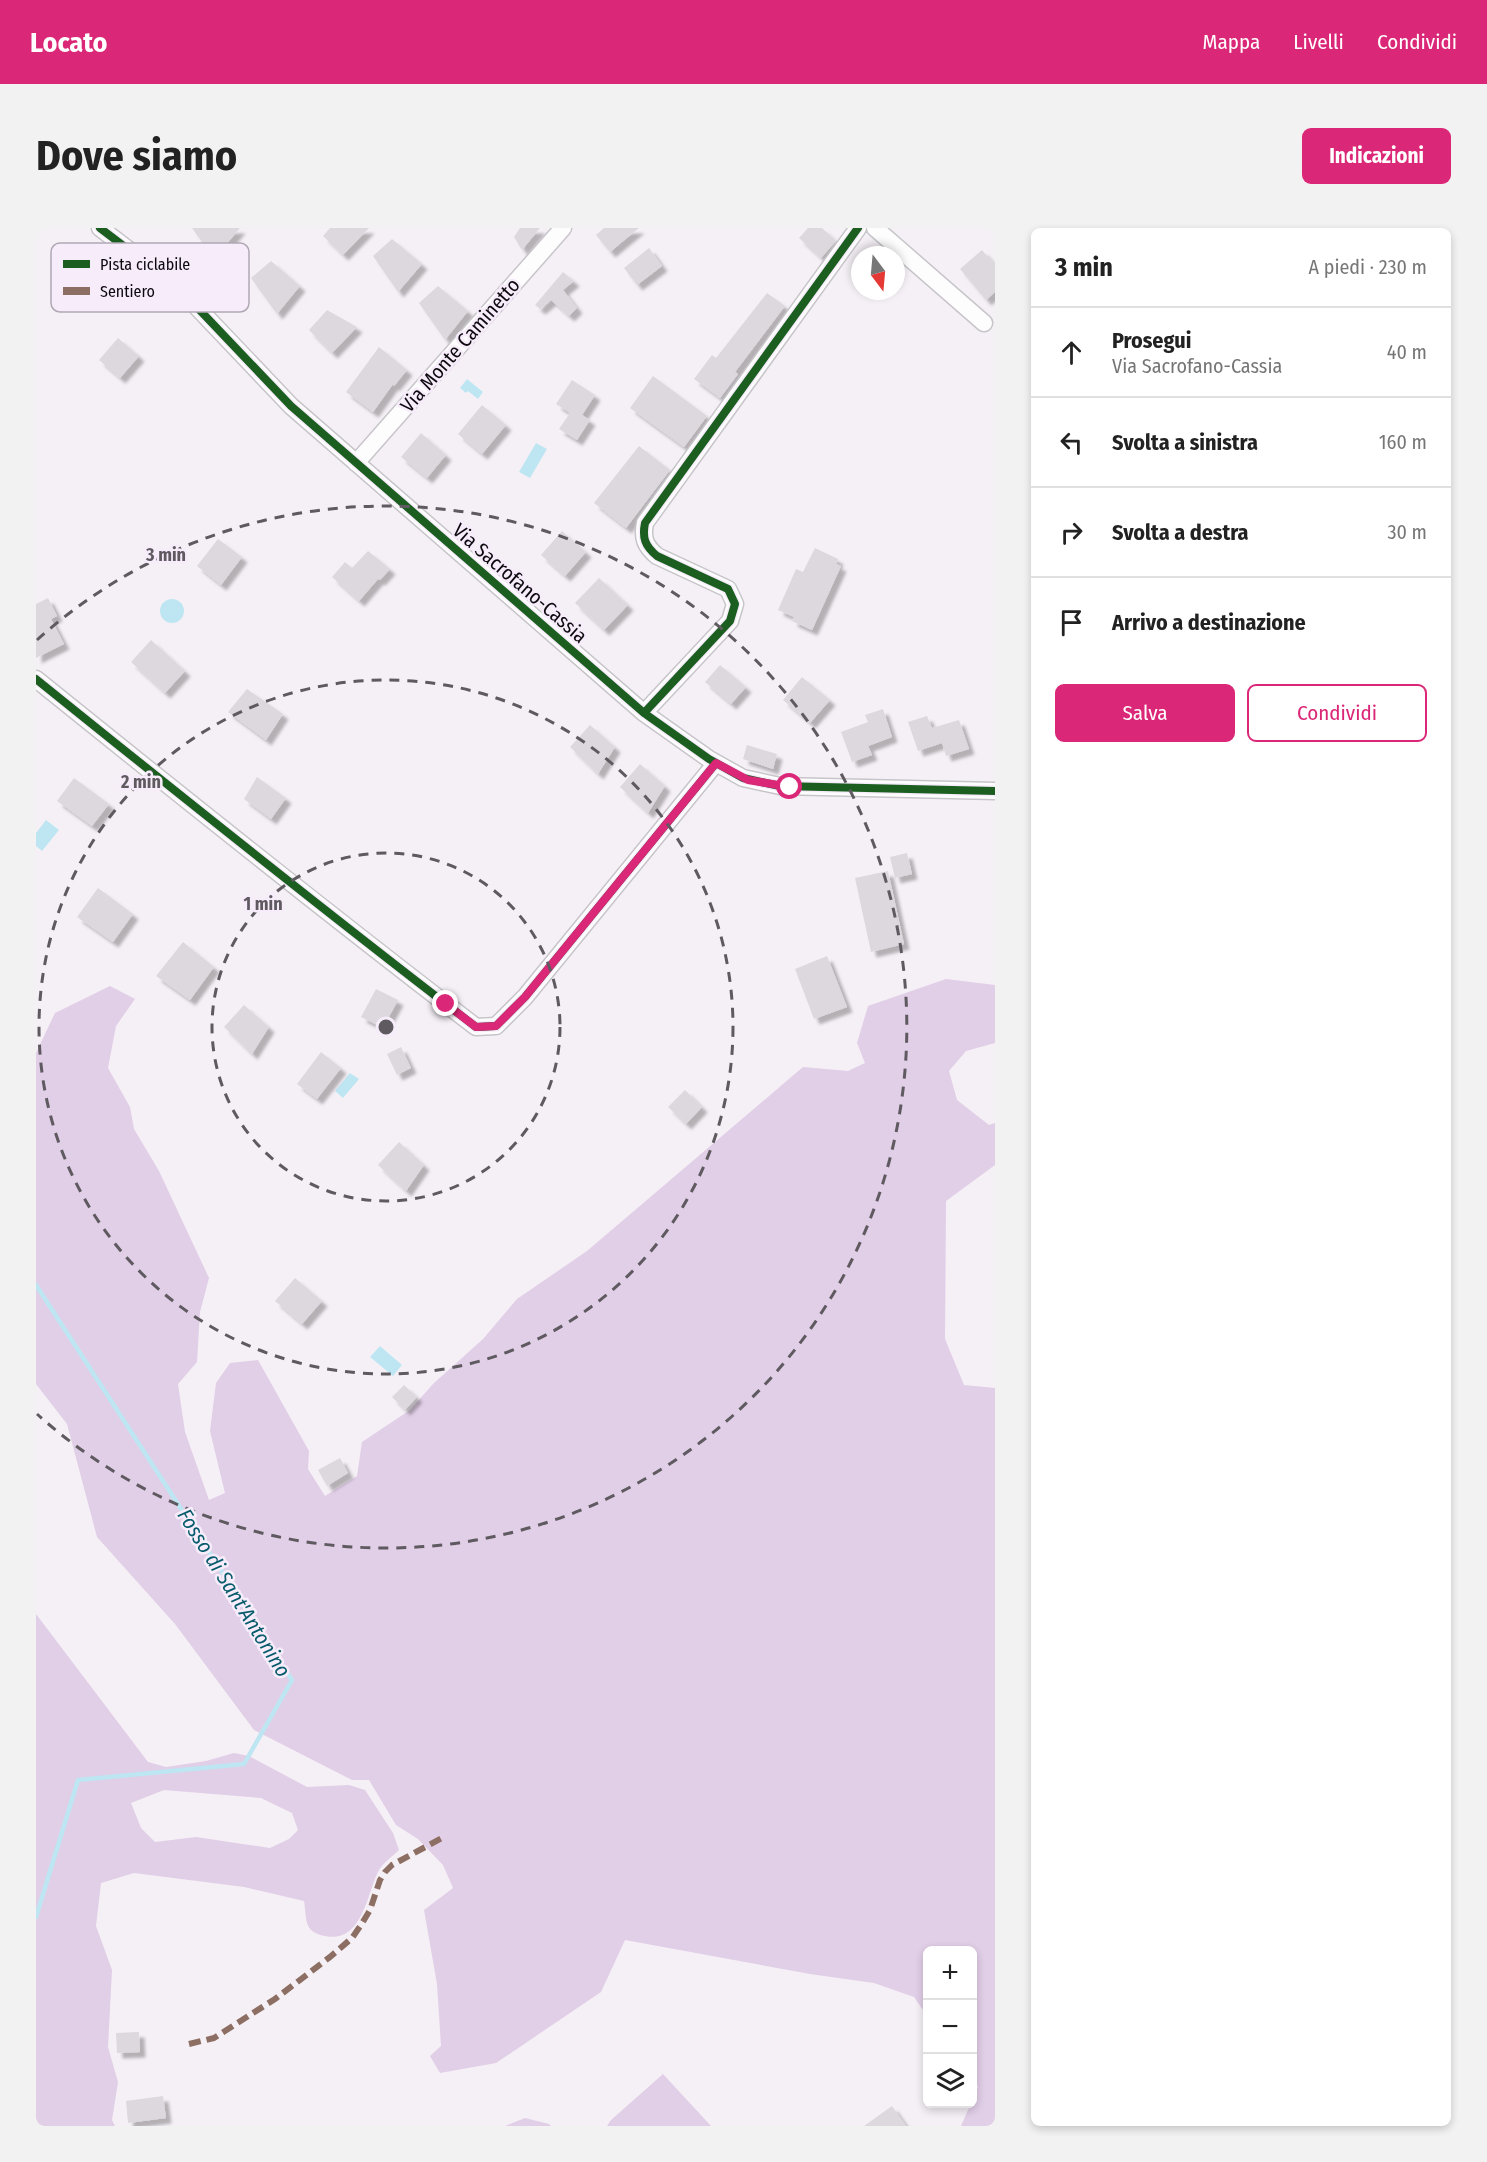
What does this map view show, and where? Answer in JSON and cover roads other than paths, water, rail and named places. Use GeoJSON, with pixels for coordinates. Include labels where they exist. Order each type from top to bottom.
{"type":"FeatureCollection","features":[{"type":"Feature","properties":{"kind":"street","name":"Via Sacrofano-Cassia"},"geometry":{"type":"LineString","coordinates":[[100,228],[120,243]]}},
{"type":"Feature","properties":{"kind":"street","name":"Via Monte Caminetto"},"geometry":{"type":"LineString","coordinates":[[356,463],[563,228]]}},
{"type":"Feature","properties":{"kind":"street"},"geometry":{"type":"LineString","coordinates":[[644,713],[730,621],[735,604],[728,589],[657,556],[649,550],[644,541],[645,523],[858,228]]}},
{"type":"Feature","properties":{"kind":"street"},"geometry":{"type":"LineString","coordinates":[[875,228],[984,323]]}},
{"type":"Feature","properties":{"kind":"street","name":"Via Sacrofano-Cassia"},"geometry":{"type":"LineString","coordinates":[[202,312],[274,390],[356,463],[644,713],[716,763],[743,778],[780,786],[995,791]]}},
{"type":"Feature","properties":{"kind":"street"},"geometry":{"type":"LineString","coordinates":[[36,679],[297,889],[476,1027],[496,1026],[525,997],[716,763]]}},
{"type":"Feature","properties":{"kind":"water"},"geometry":{"type":"Polygon","coordinates":[[[467,379],[483,392],[478,399],[460,388],[467,379]]]}},
{"type":"Feature","properties":{"kind":"water"},"geometry":{"type":"Polygon","coordinates":[[[536,443],[547,449],[530,478],[519,472],[536,443]]]}},
{"type":"Feature","properties":{"kind":"water"},"geometry":{"type":"Polygon","coordinates":[[[172,599],[181,602],[184,611],[181,620],[172,623],[163,620],[160,611],[163,602],[172,599]]]}},
{"type":"Feature","properties":{"kind":"water"},"geometry":{"type":"Polygon","coordinates":[[[46,820],[59,830],[42,851],[36,846],[36,833],[46,820]]]}},
{"type":"Feature","properties":{"kind":"water"},"geometry":{"type":"Polygon","coordinates":[[[350,1073],[359,1079],[343,1098],[335,1091],[350,1073]]]}},
{"type":"Feature","properties":{"kind":"water"},"geometry":{"type":"Polygon","coordinates":[[[380,1346],[402,1365],[393,1376],[370,1357],[380,1346]]]}},
{"type":"Feature","properties":{"kind":"waterway","name":"Fosso di Sant'Antonino"},"geometry":{"type":"LineString","coordinates":[[36,1285],[292,1680],[244,1764],[78,1780],[36,1917]]}}]}
